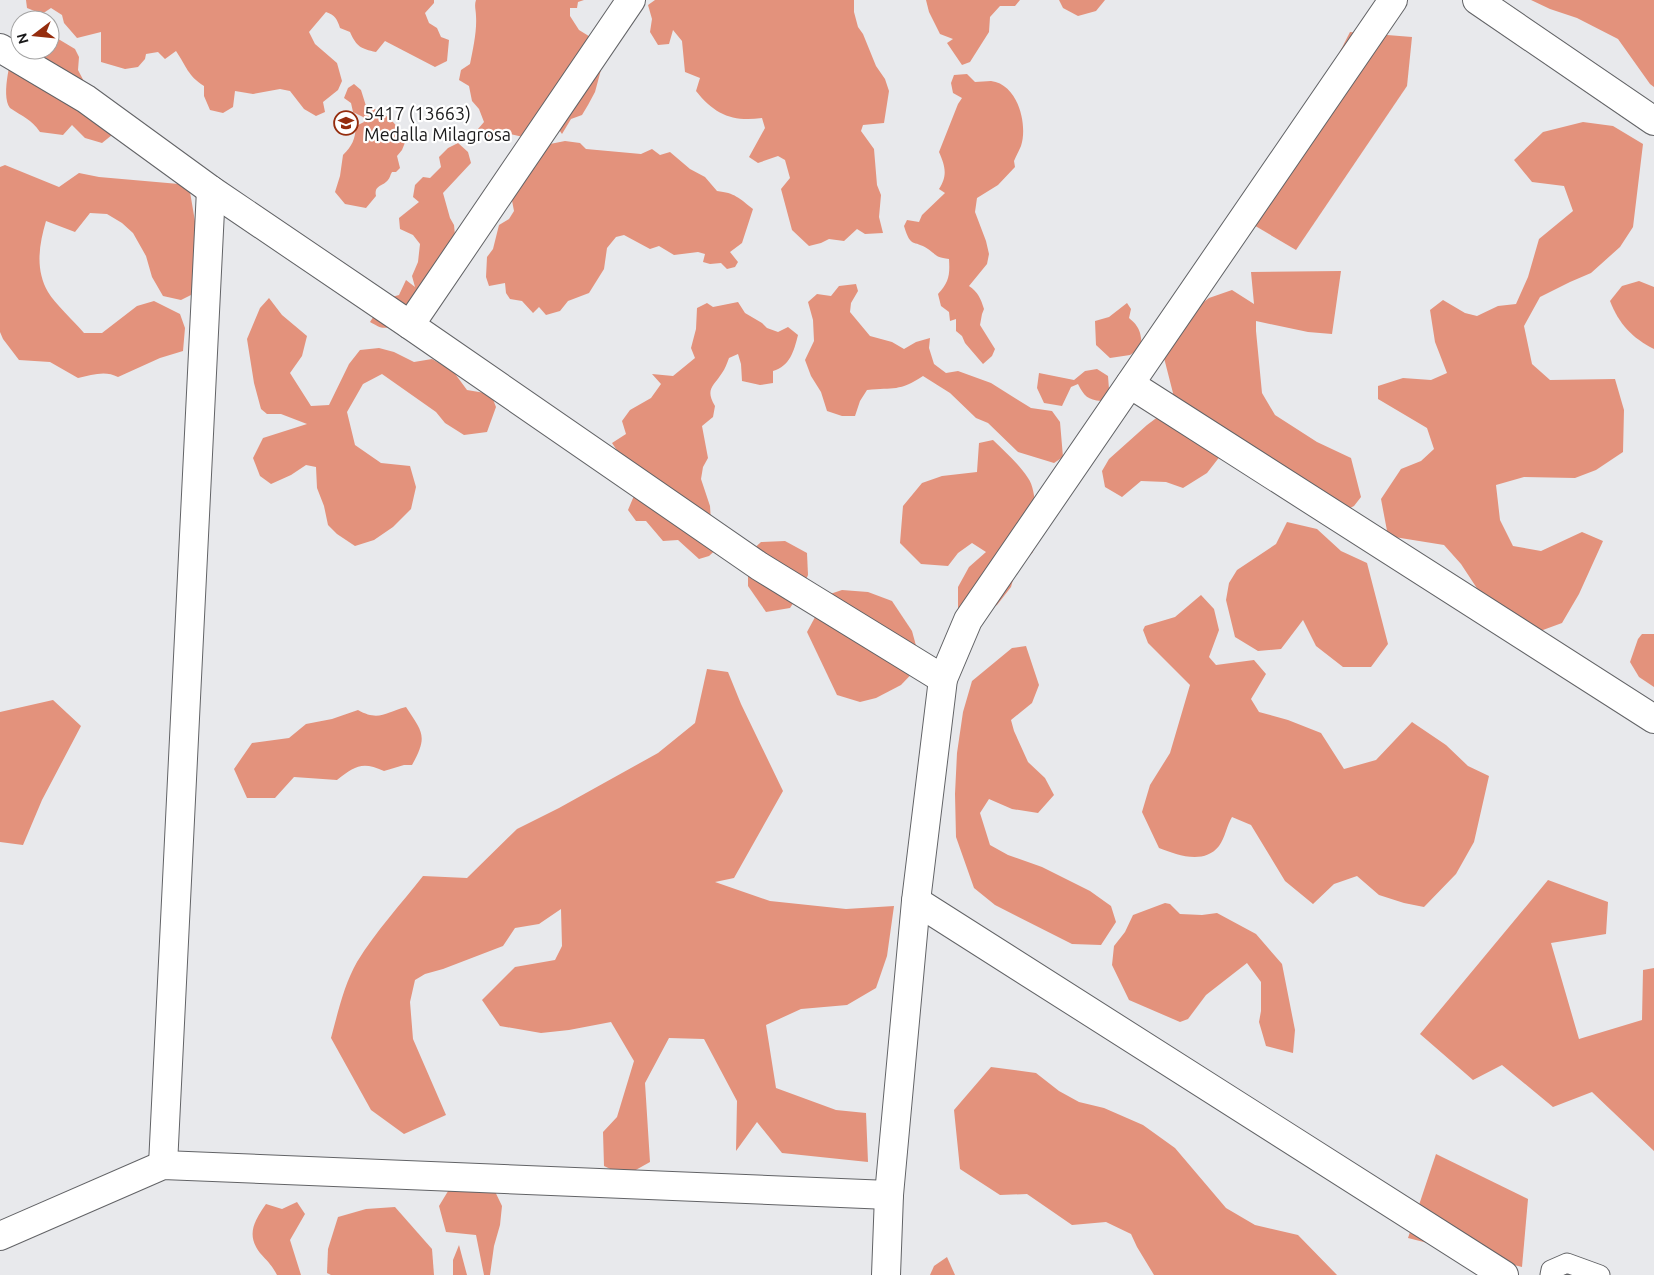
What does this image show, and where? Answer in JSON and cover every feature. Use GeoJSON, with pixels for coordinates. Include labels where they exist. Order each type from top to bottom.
{"type":"FeatureCollection","features":[{"type":"Feature","properties":{"kind":"street"},"geometry":{"type":"LineString","coordinates":[[410,324],[632,0]]}},
{"type":"Feature","properties":{"kind":"street"},"geometry":{"type":"LineString","coordinates":[[886,1275],[889,1196],[916,901],[943,679],[968,620],[1393,0]]}},
{"type":"Feature","properties":{"kind":"street"},"geometry":{"type":"LineString","coordinates":[[1477,0],[1654,121]]}},
{"type":"Feature","properties":{"kind":"street"},"geometry":{"type":"LineString","coordinates":[[0,48],[86,99],[211,190],[410,324],[759,566],[943,679]]}},
{"type":"Feature","properties":{"kind":"street"},"geometry":{"type":"LineString","coordinates":[[163,1165],[211,190]]}},
{"type":"Feature","properties":{"kind":"street"},"geometry":{"type":"LineString","coordinates":[[1130,384],[1654,719]]}},
{"type":"Feature","properties":{"kind":"street"},"geometry":{"type":"LineString","coordinates":[[916,901],[1504,1275]]}},
{"type":"Feature","properties":{"kind":"street"},"geometry":{"type":"LineString","coordinates":[[0,1236],[163,1165],[889,1196]]}},
{"type":"Feature","properties":{"kind":"lane"},"geometry":{"type":"LineString","coordinates":[[1550,1275],[1551,1270],[1567,1263],[1600,1275]]}},
{"type":"Feature","properties":{"kind":"shaded area"},"geometry":{"type":"Polygon","coordinates":[[[26,0],[434,0],[434,3],[425,13],[429,23],[437,28],[441,37],[449,40],[447,61],[435,67],[385,41],[376,52],[366,50],[354,41],[350,32],[340,28],[334,16],[326,12],[309,32],[315,44],[337,63],[342,81],[338,90],[323,102],[325,112],[316,116],[304,109],[290,91],[280,89],[253,94],[235,91],[233,107],[223,113],[210,110],[204,96],[204,86],[191,74],[176,51],[165,59],[158,52],[146,54],[145,59],[138,67],[125,69],[101,62],[101,32],[77,38],[64,23],[60,10],[51,8],[48,10],[32,10],[27,8],[26,0]]]}},
{"type":"Feature","properties":{"kind":"shaded area"},"geometry":{"type":"Polygon","coordinates":[[[476,0],[584,0],[578,2],[577,8],[570,8],[570,16],[579,30],[592,38],[602,66],[595,92],[588,105],[582,115],[571,119],[562,134],[557,127],[536,140],[506,133],[497,143],[478,129],[484,122],[479,109],[472,101],[469,86],[459,80],[461,70],[470,64],[476,28],[476,0]]]}},
{"type":"Feature","properties":{"kind":"shaded area"},"geometry":{"type":"Polygon","coordinates":[[[655,0],[854,0],[854,12],[858,27],[863,34],[876,66],[885,79],[889,91],[884,123],[863,125],[861,131],[874,149],[877,185],[881,195],[879,217],[883,233],[865,234],[857,229],[844,241],[829,239],[809,246],[792,230],[781,189],[790,178],[785,160],[778,156],[758,163],[749,157],[765,128],[762,118],[733,118],[710,106],[703,99],[696,91],[700,78],[685,72],[682,41],[673,30],[669,44],[658,45],[650,32],[652,19],[648,5],[655,0]]]}},
{"type":"Feature","properties":{"kind":"shaded area"},"geometry":{"type":"Polygon","coordinates":[[[926,0],[1020,0],[1015,6],[1000,6],[990,17],[989,32],[970,62],[962,65],[947,43],[953,39],[940,34],[929,12],[926,0]]]}},
{"type":"Feature","properties":{"kind":"shaded area"},"geometry":{"type":"Polygon","coordinates":[[[1059,0],[1105,0],[1096,11],[1078,16],[1063,8],[1059,0]]]}},
{"type":"Feature","properties":{"kind":"shaded area"},"geometry":{"type":"Polygon","coordinates":[[[1531,0],[1654,0],[1654,87],[1618,39],[1577,18],[1531,0]]]}},
{"type":"Feature","properties":{"kind":"shaded area"},"geometry":{"type":"Polygon","coordinates":[[[1350,32],[1412,37],[1407,86],[1296,250],[1252,224],[1350,32]]]}},
{"type":"Feature","properties":{"kind":"shaded area"},"geometry":{"type":"Polygon","coordinates":[[[60,40],[75,49],[79,57],[78,70],[112,135],[102,143],[85,138],[72,125],[63,135],[40,132],[30,121],[10,108],[7,102],[6,94],[11,60],[60,60],[60,40]]]}},
{"type":"Feature","properties":{"kind":"shaded area"},"geometry":{"type":"Polygon","coordinates":[[[967,74],[975,82],[991,81],[1008,89],[1019,107],[1023,127],[1021,146],[1014,161],[1015,167],[998,185],[977,198],[975,212],[989,254],[987,264],[969,286],[977,293],[982,302],[984,309],[980,325],[995,349],[992,356],[983,364],[956,331],[956,319],[950,321],[949,312],[941,306],[938,294],[948,278],[949,259],[939,257],[923,246],[911,241],[904,226],[907,220],[919,222],[922,215],[945,193],[939,189],[944,179],[945,170],[939,152],[962,98],[953,93],[951,83],[954,75],[967,74]]]}},
{"type":"Feature","properties":{"kind":"shaded area"},"geometry":{"type":"Polygon","coordinates":[[[354,84],[361,90],[366,106],[384,114],[398,128],[406,140],[397,156],[400,168],[396,172],[392,172],[388,180],[377,188],[376,196],[366,208],[345,204],[335,192],[340,176],[343,155],[349,149],[355,135],[356,126],[364,122],[363,117],[353,112],[351,103],[344,98],[348,88],[354,84]]]}},
{"type":"Feature","properties":{"kind":"shaded area"},"geometry":{"type":"Polygon","coordinates":[[[1583,122],[1613,126],[1643,144],[1633,227],[1620,247],[1591,273],[1540,297],[1524,326],[1532,364],[1550,380],[1615,379],[1624,410],[1623,452],[1596,470],[1575,478],[1524,477],[1496,485],[1500,520],[1513,546],[1541,551],[1582,532],[1603,541],[1579,594],[1562,623],[1532,634],[1484,599],[1461,564],[1444,545],[1388,536],[1381,499],[1401,469],[1421,461],[1434,449],[1427,428],[1378,399],[1378,386],[1403,378],[1431,380],[1447,373],[1435,342],[1430,310],[1443,300],[1465,313],[1477,316],[1498,306],[1516,304],[1528,277],[1539,239],[1573,211],[1564,186],[1532,182],[1514,160],[1543,132],[1583,122]]]}},
{"type":"Feature","properties":{"kind":"shaded area"},"geometry":{"type":"Polygon","coordinates":[[[565,141],[580,143],[586,149],[641,154],[652,149],[660,155],[670,152],[690,169],[705,177],[717,191],[728,193],[740,199],[753,209],[742,243],[730,252],[738,262],[735,267],[727,269],[721,263],[710,264],[703,262],[705,254],[698,252],[674,255],[659,246],[650,249],[624,235],[616,237],[607,248],[604,269],[589,293],[568,301],[560,311],[546,315],[539,307],[533,313],[522,301],[510,299],[506,293],[505,283],[489,286],[486,277],[487,257],[493,249],[499,225],[509,219],[514,211],[510,190],[550,144],[565,141]]]}},
{"type":"Feature","properties":{"kind":"shaded area"},"geometry":{"type":"Polygon","coordinates":[[[458,143],[468,152],[471,163],[443,193],[450,218],[454,225],[458,266],[392,326],[386,328],[379,327],[370,322],[385,299],[399,295],[406,280],[415,287],[412,276],[418,262],[420,244],[413,235],[400,229],[399,218],[419,202],[413,197],[415,185],[423,177],[430,178],[441,167],[439,157],[448,148],[458,143]]]}},
{"type":"Feature","properties":{"kind":"shaded area"},"geometry":{"type":"Polygon","coordinates":[[[5,165],[59,187],[79,173],[99,177],[179,184],[190,192],[198,239],[203,289],[181,300],[163,296],[152,277],[146,256],[133,233],[122,223],[107,214],[90,213],[75,232],[46,221],[40,248],[41,275],[48,292],[84,333],[102,333],[137,306],[154,301],[180,314],[185,328],[183,351],[160,358],[118,377],[103,373],[78,378],[50,362],[19,360],[0,332],[0,167],[5,165]]]}},
{"type":"Feature","properties":{"kind":"shaded area"},"geometry":{"type":"Polygon","coordinates":[[[1341,271],[1332,334],[1308,332],[1256,321],[1256,331],[1262,393],[1275,415],[1317,442],[1351,458],[1361,497],[1354,506],[1321,523],[1305,496],[1221,455],[1207,473],[1183,488],[1166,482],[1141,481],[1122,497],[1105,487],[1102,471],[1109,459],[1159,416],[1173,393],[1163,354],[1174,324],[1209,298],[1232,290],[1254,304],[1251,272],[1341,271]]]}},
{"type":"Feature","properties":{"kind":"shaded area"},"geometry":{"type":"Polygon","coordinates":[[[1639,281],[1654,287],[1654,349],[1639,340],[1627,329],[1610,301],[1622,286],[1639,281]]]}},
{"type":"Feature","properties":{"kind":"shaded area"},"geometry":{"type":"Polygon","coordinates":[[[856,284],[858,291],[851,303],[850,312],[870,336],[892,342],[904,349],[916,342],[930,338],[929,348],[934,364],[946,373],[958,371],[991,383],[1031,408],[1052,411],[1060,422],[1063,457],[1054,463],[1018,452],[988,423],[976,418],[950,393],[923,376],[902,387],[867,390],[860,401],[855,416],[842,416],[827,411],[821,392],[811,376],[805,360],[814,341],[813,320],[808,302],[817,294],[831,296],[839,286],[856,284]]]}},
{"type":"Feature","properties":{"kind":"shaded area"},"geometry":{"type":"Polygon","coordinates":[[[269,298],[282,315],[307,336],[302,356],[290,373],[311,406],[329,405],[349,364],[360,350],[379,348],[394,352],[414,362],[432,359],[453,371],[467,390],[491,394],[496,407],[487,432],[464,435],[445,423],[436,412],[382,374],[363,384],[347,412],[355,445],[381,463],[410,466],[416,487],[411,509],[393,527],[374,540],[355,546],[337,534],[328,525],[324,506],[317,488],[316,467],[306,465],[291,475],[271,484],[260,476],[253,458],[263,438],[307,424],[281,414],[267,414],[261,409],[254,383],[247,339],[260,308],[269,298]]]}},
{"type":"Feature","properties":{"kind":"shaded area"},"geometry":{"type":"Polygon","coordinates":[[[738,302],[745,313],[767,328],[778,332],[788,327],[798,335],[793,352],[787,362],[784,366],[773,371],[773,383],[760,385],[742,381],[741,364],[738,354],[729,358],[723,371],[711,388],[710,392],[715,406],[713,417],[702,426],[708,458],[703,467],[701,479],[710,506],[711,521],[721,545],[709,556],[699,559],[678,540],[663,541],[646,521],[636,521],[628,510],[636,491],[624,461],[612,443],[626,434],[622,421],[630,410],[651,398],[661,384],[652,374],[673,376],[695,358],[691,348],[696,329],[697,308],[707,303],[713,307],[738,302]]]}},
{"type":"Feature","properties":{"kind":"shaded area"},"geometry":{"type":"Polygon","coordinates":[[[1127,303],[1131,309],[1129,318],[1136,324],[1142,347],[1130,355],[1110,358],[1096,345],[1095,321],[1109,317],[1127,303]]]}},
{"type":"Feature","properties":{"kind":"shaded area"},"geometry":{"type":"Polygon","coordinates":[[[1097,369],[1108,376],[1109,389],[1101,401],[1087,397],[1078,384],[1071,387],[1062,406],[1044,403],[1037,388],[1039,373],[1074,380],[1085,371],[1097,369]]]}},
{"type":"Feature","properties":{"kind":"shaded area"},"geometry":{"type":"Polygon","coordinates":[[[993,440],[1012,458],[1028,478],[1034,493],[1035,535],[1033,552],[1016,569],[1011,587],[997,605],[983,612],[958,616],[958,587],[969,567],[986,552],[972,543],[958,553],[948,566],[921,564],[900,543],[903,506],[922,483],[942,476],[977,472],[979,443],[993,440]]]}},
{"type":"Feature","properties":{"kind":"shaded area"},"geometry":{"type":"Polygon","coordinates":[[[1287,522],[1317,529],[1341,551],[1367,563],[1388,644],[1371,667],[1343,667],[1316,646],[1303,620],[1281,649],[1258,651],[1235,637],[1226,600],[1229,583],[1237,570],[1276,544],[1287,522]]]}},
{"type":"Feature","properties":{"kind":"shaded area"},"geometry":{"type":"Polygon","coordinates":[[[785,541],[807,553],[808,575],[800,593],[790,608],[766,612],[748,586],[748,554],[761,542],[785,541]]]}},
{"type":"Feature","properties":{"kind":"shaded area"},"geometry":{"type":"Polygon","coordinates":[[[842,590],[868,592],[892,601],[912,631],[921,664],[901,685],[876,698],[860,702],[837,695],[807,632],[827,595],[842,590]]]}},
{"type":"Feature","properties":{"kind":"shaded area"},"geometry":{"type":"Polygon","coordinates":[[[1201,595],[1214,609],[1219,630],[1209,657],[1216,665],[1254,660],[1266,674],[1251,699],[1259,712],[1288,720],[1321,733],[1344,769],[1376,760],[1412,722],[1446,745],[1468,766],[1489,776],[1474,842],[1456,874],[1424,907],[1379,895],[1357,876],[1334,884],[1313,904],[1285,881],[1251,825],[1232,817],[1219,846],[1213,852],[1206,855],[1190,857],[1159,848],[1142,812],[1150,785],[1170,753],[1190,685],[1148,643],[1143,630],[1145,626],[1175,617],[1201,595]]]}},
{"type":"Feature","properties":{"kind":"shaded area"},"geometry":{"type":"Polygon","coordinates":[[[1642,634],[1654,634],[1654,687],[1639,677],[1630,662],[1638,639],[1642,634]]]}},
{"type":"Feature","properties":{"kind":"shaded area"},"geometry":{"type":"Polygon","coordinates":[[[1026,646],[1039,685],[1032,703],[1011,720],[1028,762],[1045,778],[1054,795],[1038,813],[1012,809],[989,799],[980,813],[990,845],[1008,855],[1042,867],[1090,891],[1111,906],[1116,922],[1101,945],[1072,944],[995,905],[974,888],[956,837],[955,794],[957,753],[963,712],[972,681],[1012,648],[1026,646]]]}},
{"type":"Feature","properties":{"kind":"shaded area"},"geometry":{"type":"Polygon","coordinates":[[[707,669],[728,672],[741,704],[783,791],[734,878],[715,882],[770,901],[846,909],[894,906],[887,956],[876,988],[847,1005],[801,1009],[766,1025],[776,1088],[836,1110],[866,1113],[868,1162],[782,1153],[757,1122],[736,1151],[737,1101],[704,1039],[669,1038],[645,1083],[650,1162],[625,1176],[604,1166],[603,1132],[617,1117],[634,1061],[611,1022],[541,1033],[500,1026],[482,1000],[515,967],[555,960],[562,946],[561,909],[539,924],[515,928],[503,946],[425,974],[415,980],[410,1002],[413,1039],[446,1115],[404,1134],[371,1110],[331,1038],[348,980],[364,951],[423,876],[467,878],[517,829],[658,753],[695,723],[707,669]]]}},
{"type":"Feature","properties":{"kind":"shaded area"},"geometry":{"type":"Polygon","coordinates":[[[53,700],[81,726],[42,800],[23,845],[0,842],[0,712],[53,700]]]}},
{"type":"Feature","properties":{"kind":"shaded area"},"geometry":{"type":"Polygon","coordinates":[[[406,707],[420,729],[422,741],[412,765],[404,765],[384,771],[370,766],[359,766],[337,780],[294,777],[275,798],[247,798],[234,769],[252,743],[289,738],[306,724],[332,719],[358,710],[365,714],[377,716],[406,707]]]}},
{"type":"Feature","properties":{"kind":"shaded area"},"geometry":{"type":"Polygon","coordinates":[[[1548,880],[1608,902],[1606,934],[1551,943],[1579,1039],[1642,1020],[1643,970],[1654,968],[1654,1151],[1592,1092],[1553,1107],[1502,1065],[1473,1080],[1420,1034],[1548,880]]]}},
{"type":"Feature","properties":{"kind":"shaded area"},"geometry":{"type":"Polygon","coordinates":[[[1165,903],[1170,904],[1180,914],[1202,915],[1217,913],[1256,934],[1282,964],[1295,1030],[1293,1053],[1266,1046],[1259,1022],[1261,982],[1247,963],[1206,995],[1188,1019],[1180,1022],[1129,1000],[1112,965],[1114,946],[1125,932],[1133,915],[1165,903]]]}},
{"type":"Feature","properties":{"kind":"shaded area"},"geometry":{"type":"Polygon","coordinates":[[[991,1067],[1036,1073],[1059,1091],[1079,1102],[1104,1108],[1143,1125],[1175,1148],[1226,1208],[1255,1225],[1298,1235],[1337,1275],[1154,1275],[1131,1234],[1106,1222],[1072,1225],[1027,1194],[1000,1195],[960,1169],[954,1110],[991,1067]]]}},
{"type":"Feature","properties":{"kind":"shaded area"},"geometry":{"type":"Polygon","coordinates":[[[1436,1154],[1528,1199],[1522,1267],[1408,1238],[1436,1154]]]}},
{"type":"Feature","properties":{"kind":"shaded area"},"geometry":{"type":"Polygon","coordinates":[[[456,1178],[489,1179],[502,1206],[490,1275],[484,1275],[476,1235],[446,1232],[439,1206],[456,1178]]]}},
{"type":"Feature","properties":{"kind":"shaded area"},"geometry":{"type":"Polygon","coordinates":[[[297,1202],[305,1214],[290,1240],[301,1275],[277,1275],[256,1246],[253,1240],[253,1228],[266,1204],[282,1209],[297,1202]]]}},
{"type":"Feature","properties":{"kind":"shaded area"},"geometry":{"type":"Polygon","coordinates":[[[395,1207],[432,1249],[434,1275],[331,1275],[327,1273],[328,1249],[338,1217],[366,1209],[395,1207]]]}},
{"type":"Feature","properties":{"kind":"shaded area"},"geometry":{"type":"Polygon","coordinates":[[[459,1245],[467,1275],[453,1275],[453,1260],[459,1245]]]}},
{"type":"Feature","properties":{"kind":"shaded area"},"geometry":{"type":"Polygon","coordinates":[[[947,1257],[955,1275],[930,1275],[934,1266],[947,1257]]]}},
{"type":"Feature","properties":{"kind":"place","name":"5417 (13663) Medalla Milagrosa"},"geometry":{"type":"Point","coordinates":[346,123]}}]}
